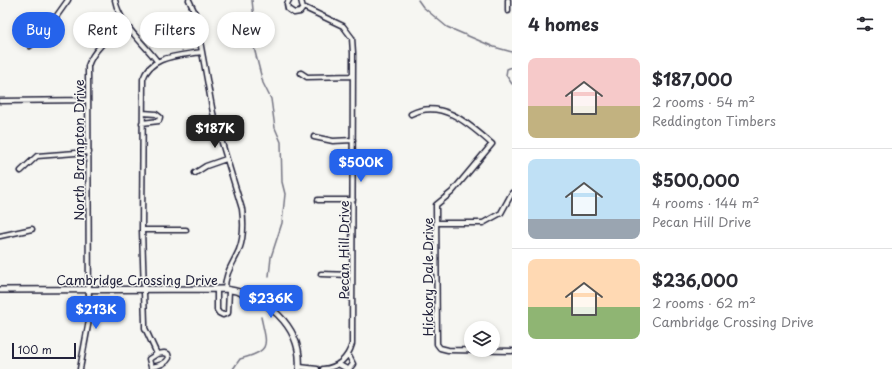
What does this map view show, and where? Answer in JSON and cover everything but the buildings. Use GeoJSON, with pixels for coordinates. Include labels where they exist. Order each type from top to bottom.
{"type":"FeatureCollection","features":[{"type":"Feature","properties":{"kind":"street"},"geometry":{"type":"LineString","coordinates":[[59,12],[68,0]]}},
{"type":"Feature","properties":{"kind":"street"},"geometry":{"type":"LineString","coordinates":[[115,0],[117,12]]}},
{"type":"Feature","properties":{"kind":"street"},"geometry":{"type":"LineString","coordinates":[[189,0],[195,13],[213,113],[242,209],[244,223],[239,250],[226,273],[228,313],[223,315],[217,310],[217,290]]}},
{"type":"Feature","properties":{"kind":"street","name":"Pecan Hill Drive"},"geometry":{"type":"LineString","coordinates":[[289,0],[287,7],[292,13],[300,12],[303,7],[343,26],[350,34],[353,48],[352,335],[348,354],[353,364],[348,369],[338,364]]}},
{"type":"Feature","properties":{"kind":"street"},"geometry":{"type":"LineString","coordinates":[[301,0],[303,7]]}},
{"type":"Feature","properties":{"kind":"street"},"geometry":{"type":"LineString","coordinates":[[508,0],[508,11]]}},
{"type":"Feature","properties":{"kind":"street"},"geometry":{"type":"LineString","coordinates":[[132,31],[157,61]]}},
{"type":"Feature","properties":{"kind":"street","name":"North Brampton Drive"},"geometry":{"type":"LineString","coordinates":[[80,369],[88,325],[88,70],[91,58],[98,48]]}},
{"type":"Feature","properties":{"kind":"street"},"geometry":{"type":"LineString","coordinates":[[157,354],[145,328],[142,230],[143,79],[148,70],[157,61],[201,52]]}},
{"type":"Feature","properties":{"kind":"street"},"geometry":{"type":"LineString","coordinates":[[301,73],[307,76],[353,76]]}},
{"type":"Feature","properties":{"kind":"street"},"geometry":{"type":"LineString","coordinates":[[0,101],[88,100]]}},
{"type":"Feature","properties":{"kind":"street","name":"Hickory Dale Drive"},"geometry":{"type":"LineString","coordinates":[[411,114],[420,110],[450,112],[468,123],[492,144],[452,192],[436,205],[436,336],[440,348],[512,350]]}},
{"type":"Feature","properties":{"kind":"street"},"geometry":{"type":"LineString","coordinates":[[142,123],[155,123],[159,121],[160,117],[156,114],[143,113]]}},
{"type":"Feature","properties":{"kind":"street"},"geometry":{"type":"LineString","coordinates":[[314,137],[333,141],[352,140]]}},
{"type":"Feature","properties":{"kind":"street"},"geometry":{"type":"LineString","coordinates":[[21,171],[37,156],[89,152]]}},
{"type":"Feature","properties":{"kind":"street"},"geometry":{"type":"LineString","coordinates":[[196,173],[206,166],[226,158]]}},
{"type":"Feature","properties":{"kind":"street"},"geometry":{"type":"LineString","coordinates":[[437,223],[483,223],[501,213],[512,193]]}},
{"type":"Feature","properties":{"kind":"street"},"geometry":{"type":"LineString","coordinates":[[318,200],[353,200]]}},
{"type":"Feature","properties":{"kind":"street"},"geometry":{"type":"LineString","coordinates":[[0,236],[32,230]]}},
{"type":"Feature","properties":{"kind":"street"},"geometry":{"type":"LineString","coordinates":[[142,230],[186,230]]}},
{"type":"Feature","properties":{"kind":"street"},"geometry":{"type":"LineString","coordinates":[[321,274],[352,275]]}},
{"type":"Feature","properties":{"kind":"street","name":"Cambridge Crossing Drive"},"geometry":{"type":"LineString","coordinates":[[0,290],[238,291],[265,303],[279,316],[294,338],[297,346],[300,368]]}},
{"type":"Feature","properties":{"kind":"street"},"geometry":{"type":"LineString","coordinates":[[157,354],[168,354],[168,361],[151,367],[149,359],[157,354]]}},
{"type":"Feature","properties":{"kind":"street"},"geometry":{"type":"LineString","coordinates":[[323,369],[338,364],[348,354]]}},
{"type":"Feature","properties":{"kind":"street"},"geometry":{"type":"LineString","coordinates":[[300,368],[317,369]]}},
{"type":"Feature","properties":{"kind":"waterway"},"geometry":{"type":"LineString","coordinates":[[252,0],[254,19],[251,36],[263,83],[271,99],[275,128],[281,142],[282,182],[285,194],[282,223],[271,257],[269,276]]}},
{"type":"Feature","properties":{"kind":"waterway"},"geometry":{"type":"LineString","coordinates":[[418,0],[423,7],[447,27],[494,47],[512,52]]}},
{"type":"Feature","properties":{"kind":"waterway"},"geometry":{"type":"LineString","coordinates":[[512,67],[507,69],[506,75],[512,84]]}},
{"type":"Feature","properties":{"kind":"waterway"},"geometry":{"type":"LineString","coordinates":[[233,369],[240,359],[258,353],[265,346],[265,334],[261,317]]}}]}
